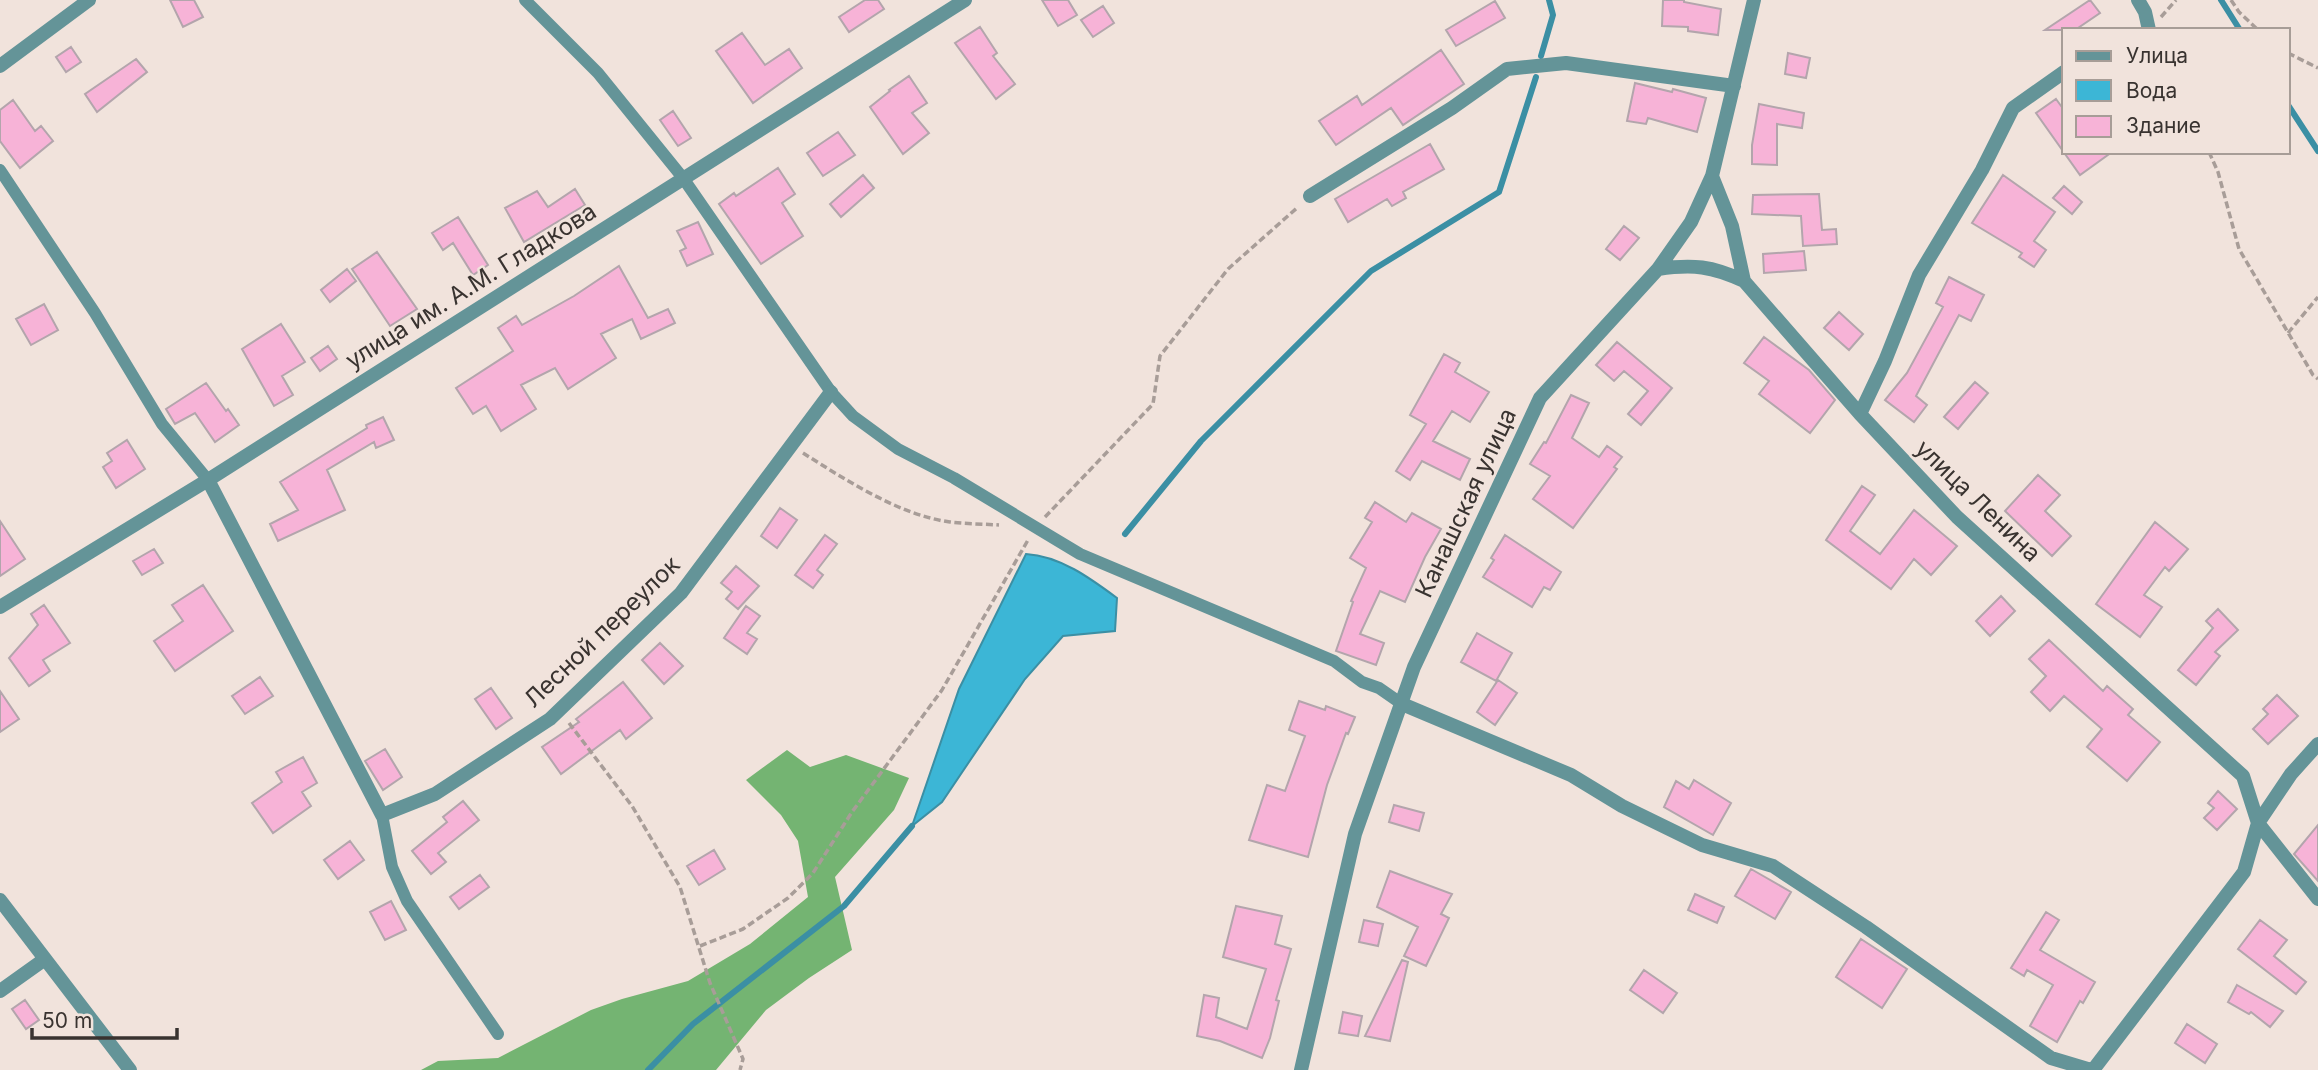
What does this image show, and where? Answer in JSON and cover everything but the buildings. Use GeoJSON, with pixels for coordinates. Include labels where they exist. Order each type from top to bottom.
{"type":"FeatureCollection","features":[{"type":"Feature","properties":{"kind":"street"},"geometry":{"type":"LineString","coordinates":[[0,66],[89,0]]}},
{"type":"Feature","properties":{"kind":"street","name":"улица им. А.М. Гладкова"},"geometry":{"type":"LineString","coordinates":[[0,607],[208,480],[965,0]]}},
{"type":"Feature","properties":{"kind":"street","name":"Канашская улица"},"geometry":{"type":"LineString","coordinates":[[1301,1070],[1355,834],[1413,667],[1541,398],[1658,269],[1691,222],[1712,176],[1754,0]]}},
{"type":"Feature","properties":{"kind":"street"},"geometry":{"type":"LineString","coordinates":[[2138,0],[2145,12],[2149,28]]}},
{"type":"Feature","properties":{"kind":"street"},"geometry":{"type":"LineString","coordinates":[[1310,196],[1452,108],[1507,69],[1566,63],[1734,86]]}},
{"type":"Feature","properties":{"kind":"street"},"geometry":{"type":"LineString","coordinates":[[1860,414],[1885,361],[1919,275],[1982,170],[2013,108],[2062,73]]}},
{"type":"Feature","properties":{"kind":"street","name":"улица Ленина"},"geometry":{"type":"LineString","coordinates":[[1712,176],[1732,226],[1744,281],[1860,414],[1956,517],[2243,776],[2258,823]]}},
{"type":"Feature","properties":{"kind":"street"},"geometry":{"type":"LineString","coordinates":[[1658,269],[1688,265],[1719,269],[1744,281]]}},
{"type":"Feature","properties":{"kind":"street","name":"Лесной переулок"},"geometry":{"type":"LineString","coordinates":[[382,815],[435,794],[550,719],[681,593],[831,392]]}},
{"type":"Feature","properties":{"kind":"street"},"geometry":{"type":"LineString","coordinates":[[208,480],[382,815]]}},
{"type":"Feature","properties":{"kind":"street"},"geometry":{"type":"LineString","coordinates":[[1402,704],[1571,775],[1622,806],[1702,845],[1773,866],[1866,927],[2050,1058],[2092,1070],[2244,872],[2258,823],[2291,774],[2318,744]]}},
{"type":"Feature","properties":{"kind":"street"},"geometry":{"type":"LineString","coordinates":[[2258,823],[2318,899]]}},
{"type":"Feature","properties":{"kind":"street"},"geometry":{"type":"LineString","coordinates":[[0,900],[130,1070]]}},
{"type":"Feature","properties":{"kind":"street"},"geometry":{"type":"LineString","coordinates":[[0,991],[45,959]]}},
{"type":"Feature","properties":{"kind":"lane"},"geometry":{"type":"LineString","coordinates":[[525,0],[598,73],[683,178],[831,392],[853,416],[898,449],[954,478],[1080,554],[1334,661],[1362,682],[1378,688],[1402,704]]}},
{"type":"Feature","properties":{"kind":"lane"},"geometry":{"type":"LineString","coordinates":[[0,170],[95,313],[162,424],[208,480]]}},
{"type":"Feature","properties":{"kind":"lane"},"geometry":{"type":"LineString","coordinates":[[382,815],[392,867],[407,901],[498,1034]]}},
{"type":"Feature","properties":{"kind":"path"},"geometry":{"type":"LineString","coordinates":[[2231,0],[2256,28]]}},
{"type":"Feature","properties":{"kind":"path"},"geometry":{"type":"LineString","coordinates":[[2290,54],[2318,68]]}},
{"type":"Feature","properties":{"kind":"path"},"geometry":{"type":"LineString","coordinates":[[2210,154],[2218,172],[2239,249],[2313,375],[2318,379]]}},
{"type":"Feature","properties":{"kind":"path"},"geometry":{"type":"LineString","coordinates":[[700,946],[743,929],[788,898],[813,873],[852,812],[942,690],[1019,552],[1036,527],[1153,404],[1160,356],[1228,269],[1310,196]]}},
{"type":"Feature","properties":{"kind":"path"},"geometry":{"type":"LineString","coordinates":[[2288,333],[2318,297]]}},
{"type":"Feature","properties":{"kind":"path"},"geometry":{"type":"LineString","coordinates":[[791,446],[848,481],[915,513],[949,522],[1036,527]]}},
{"type":"Feature","properties":{"kind":"path"},"geometry":{"type":"LineString","coordinates":[[559,710],[632,806],[681,887],[710,983],[743,1059],[740,1070]]}},
{"type":"Feature","properties":{"kind":"green space"},"geometry":{"type":"Polygon","coordinates":[[[787,750],[810,767],[846,755],[909,778],[894,810],[835,877],[852,950],[766,1010],[716,1070],[421,1070],[438,1061],[498,1058],[591,1010],[688,981],[750,944],[808,897],[798,841],[781,815],[746,780],[787,750]]]}},
{"type":"Feature","properties":{"kind":"water"},"geometry":{"type":"Polygon","coordinates":[[[1026,554],[1063,564],[1117,598],[1115,631],[1063,636],[1025,679],[942,802],[912,826],[959,689],[1026,554]]]}},
{"type":"Feature","properties":{"kind":"waterway"},"geometry":{"type":"LineString","coordinates":[[1541,56],[1553,15],[1549,0]]}},
{"type":"Feature","properties":{"kind":"waterway"},"geometry":{"type":"LineString","coordinates":[[2221,0],[2239,28]]}},
{"type":"Feature","properties":{"kind":"waterway"},"geometry":{"type":"LineString","coordinates":[[1125,534],[1201,441],[1371,271],[1499,192],[1536,77]]}},
{"type":"Feature","properties":{"kind":"waterway"},"geometry":{"type":"LineString","coordinates":[[2290,108],[2318,151]]}},
{"type":"Feature","properties":{"kind":"waterway"},"geometry":{"type":"LineString","coordinates":[[648,1070],[693,1024],[844,906],[912,826]]}}]}
